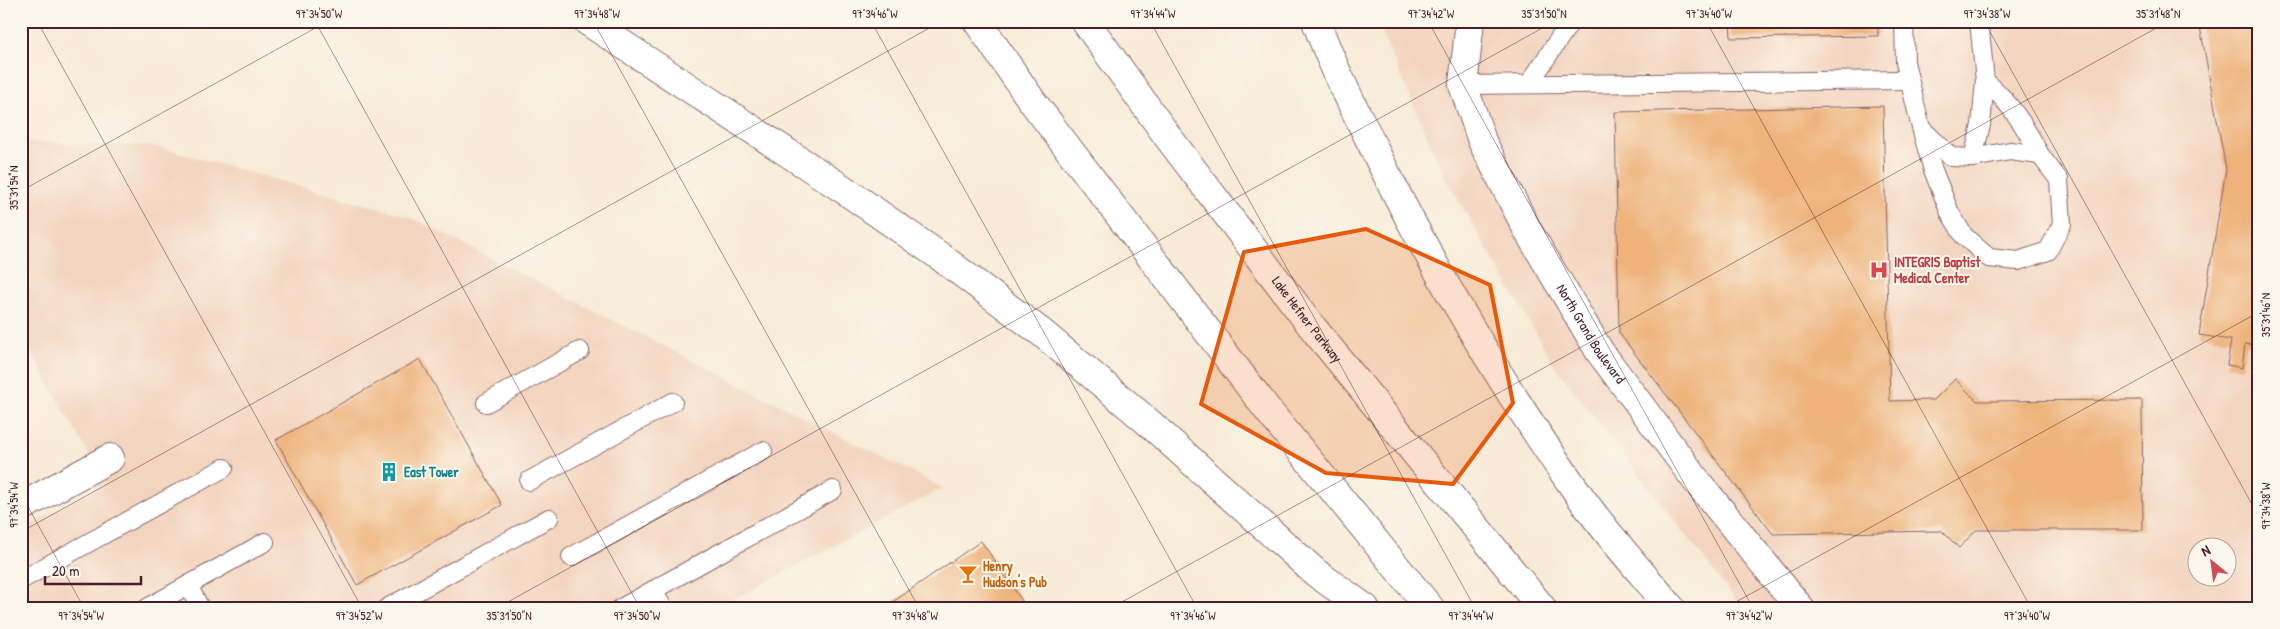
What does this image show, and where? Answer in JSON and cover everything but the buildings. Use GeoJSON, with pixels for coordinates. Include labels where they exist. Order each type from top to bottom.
{"type":"FeatureCollection","features":[{"type":"Feature","properties":{"kind":"main road"},"geometry":{"type":"LineString","coordinates":[[587,21],[843,189],[1042,333],[1147,421],[1316,573],[1365,608]]}},
{"type":"Feature","properties":{"kind":"main road"},"geometry":{"type":"LineString","coordinates":[[977,21],[1032,101],[1264,405],[1430,608]]}},
{"type":"Feature","properties":{"kind":"main road","name":"Lake Hefner Parkway"},"geometry":{"type":"LineString","coordinates":[[1085,21],[1168,137],[1313,328],[1542,608]]}},
{"type":"Feature","properties":{"kind":"main road"},"geometry":{"type":"LineString","coordinates":[[1316,21],[1328,56],[1410,222],[1460,311],[1523,411],[1583,500],[1670,608]]}},
{"type":"Feature","properties":{"kind":"main road","name":"North Grand Boulevard"},"geometry":{"type":"LineString","coordinates":[[1470,21],[1463,85],[1482,141],[1528,231],[1600,352],[1699,484],[1800,608]]}},
{"type":"Feature","properties":{"kind":"main road"},"geometry":{"type":"LineString","coordinates":[[21,507],[110,458]]}},
{"type":"Feature","properties":{"kind":"lane"},"geometry":{"type":"LineString","coordinates":[[1529,84],[1571,21]]}},
{"type":"Feature","properties":{"kind":"lane"},"geometry":{"type":"LineString","coordinates":[[1904,21],[1905,62],[1909,80],[1933,170],[1950,213],[1964,236],[1989,258],[2018,261],[2048,251],[2062,224],[2059,180],[2040,156],[2027,129],[1998,93],[1985,81]]}},
{"type":"Feature","properties":{"kind":"lane"},"geometry":{"type":"LineString","coordinates":[[1973,158],[1981,125],[1985,81],[1980,21]]}},
{"type":"Feature","properties":{"kind":"lane"},"geometry":{"type":"LineString","coordinates":[[1463,85],[1909,80]]}},
{"type":"Feature","properties":{"kind":"lane"},"geometry":{"type":"LineString","coordinates":[[1921,128],[1951,157],[1973,158],[2010,151],[2040,156]]}},
{"type":"Feature","properties":{"kind":"lane"},"geometry":{"type":"LineString","coordinates":[[486,403],[580,351]]}},
{"type":"Feature","properties":{"kind":"lane"},"geometry":{"type":"LineString","coordinates":[[529,482],[673,402]]}},
{"type":"Feature","properties":{"kind":"lane"},"geometry":{"type":"LineString","coordinates":[[571,557],[764,451]]}},
{"type":"Feature","properties":{"kind":"lane"},"geometry":{"type":"LineString","coordinates":[[21,580],[224,468]]}},
{"type":"Feature","properties":{"kind":"lane"},"geometry":{"type":"LineString","coordinates":[[621,608],[832,490]]}},
{"type":"Feature","properties":{"kind":"lane"},"geometry":{"type":"LineString","coordinates":[[387,608],[549,518]]}},
{"type":"Feature","properties":{"kind":"lane"},"geometry":{"type":"LineString","coordinates":[[147,608],[265,542]]}},
{"type":"Feature","properties":{"kind":"lane"},"geometry":{"type":"LineString","coordinates":[[188,585],[200,608]]}},
{"type":"Feature","properties":{"kind":"lane"},"geometry":{"type":"LineString","coordinates":[[653,590],[663,608]]}},
{"type":"Feature","properties":{"kind":"highlighted area"},"geometry":{"type":"Polygon","coordinates":[[[1366,229],[1490,285],[1513,403],[1453,484],[1326,473],[1201,404],[1244,252],[1366,229]]]}},
{"type":"Feature","properties":{"kind":"shaded area","name":"INTEGRIS Baptist Medical Center"},"geometry":{"type":"Polygon","coordinates":[[[1377,21],[2259,21],[2259,608],[1742,608],[1555,366],[1444,175],[1377,21]]]}},
{"type":"Feature","properties":{"kind":"shaded area"},"geometry":{"type":"Polygon","coordinates":[[[21,142],[154,146],[408,216],[943,488],[723,605],[724,608],[21,608],[21,530],[105,483],[21,334],[21,142]]]}},
{"type":"Feature","properties":{"kind":"place","name":"INTEGRIS Baptist Medical Center"},"geometry":{"type":"Point","coordinates":[1879,270]}},
{"type":"Feature","properties":{"kind":"place","name":"East Tower"},"geometry":{"type":"Point","coordinates":[389,472]}},
{"type":"Feature","properties":{"kind":"place","name":"Henry Hudson's Pub"},"geometry":{"type":"Point","coordinates":[968,574]}}]}
